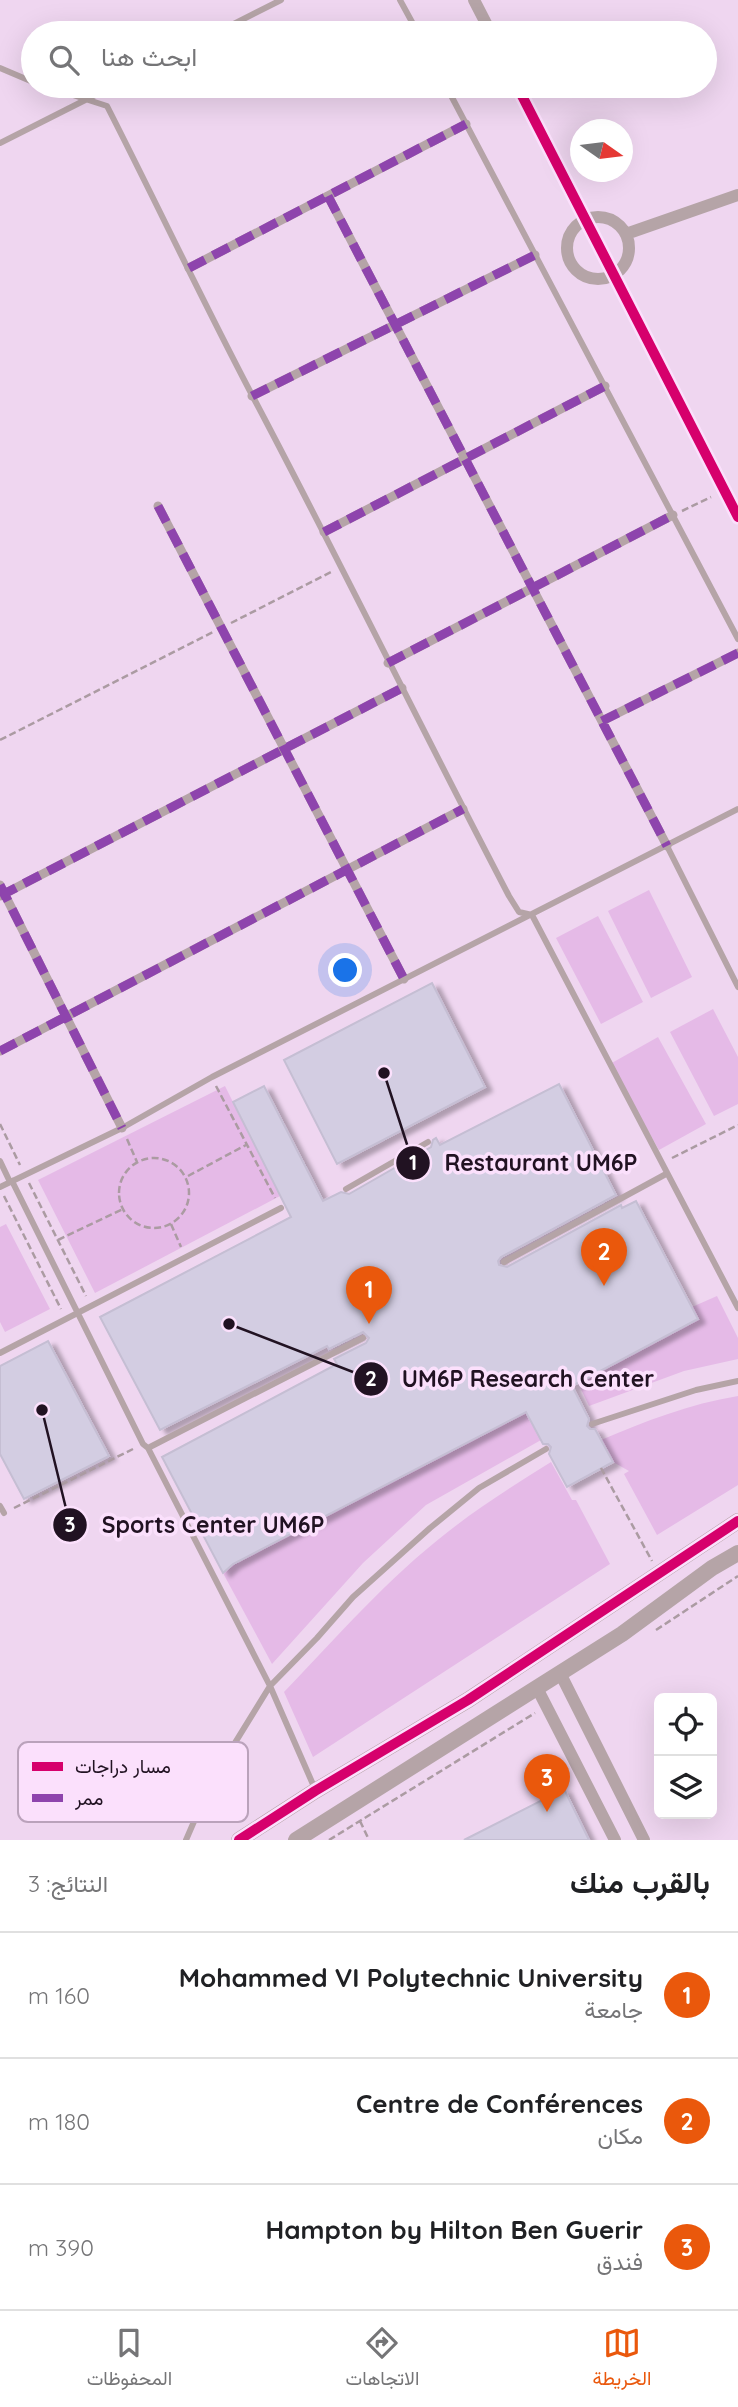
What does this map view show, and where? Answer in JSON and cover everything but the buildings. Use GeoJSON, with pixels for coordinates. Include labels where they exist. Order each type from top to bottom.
{"type":"FeatureCollection","features":[{"type":"Feature","properties":{"kind":"street"},"geometry":{"type":"LineString","coordinates":[[474,0],[485,21]]}},
{"type":"Feature","properties":{"kind":"street"},"geometry":{"type":"LineString","coordinates":[[523,98],[738,517]]}},
{"type":"Feature","properties":{"kind":"street"},"geometry":{"type":"LineString","coordinates":[[188,268],[466,124]]}},
{"type":"Feature","properties":{"kind":"street"},"geometry":{"type":"LineString","coordinates":[[328,195],[667,846]]}},
{"type":"Feature","properties":{"kind":"street"},"geometry":{"type":"LineString","coordinates":[[626,234],[738,195]]}},
{"type":"Feature","properties":{"kind":"street"},"geometry":{"type":"LineString","coordinates":[[604,217],[613,220],[626,234],[628,257],[622,268],[612,275],[594,278],[584,275],[571,262],[568,243],[571,233],[585,220],[604,217]]}},
{"type":"Feature","properties":{"kind":"street"},"geometry":{"type":"LineString","coordinates":[[253,396],[534,255]]}},
{"type":"Feature","properties":{"kind":"street"},"geometry":{"type":"LineString","coordinates":[[324,532],[605,386]]}},
{"type":"Feature","properties":{"kind":"street"},"geometry":{"type":"LineString","coordinates":[[158,506],[404,979]]}},
{"type":"Feature","properties":{"kind":"street"},"geometry":{"type":"LineString","coordinates":[[388,663],[673,515]]}},
{"type":"Feature","properties":{"kind":"street"},"geometry":{"type":"LineString","coordinates":[[602,721],[738,653]]}},
{"type":"Feature","properties":{"kind":"street"},"geometry":{"type":"LineString","coordinates":[[122,1128],[1,892],[402,688]]}},
{"type":"Feature","properties":{"kind":"street"},"geometry":{"type":"LineString","coordinates":[[0,1051],[463,809]]}},
{"type":"Feature","properties":{"kind":"street"},"geometry":{"type":"LineString","coordinates":[[239,1840],[315,1791],[468,1700],[738,1521]]}},
{"type":"Feature","properties":{"kind":"street"},"geometry":{"type":"LineString","coordinates":[[296,1840],[622,1634],[712,1568],[738,1553]]}},
{"type":"Feature","properties":{"kind":"street"},"geometry":{"type":"LineString","coordinates":[[560,1673],[645,1840]]}},
{"type":"Feature","properties":{"kind":"street"},"geometry":{"type":"LineString","coordinates":[[537,1688],[615,1840]]}},
{"type":"Feature","properties":{"kind":"lane"},"geometry":{"type":"LineString","coordinates":[[240,21],[281,0]]}},
{"type":"Feature","properties":{"kind":"lane"},"geometry":{"type":"LineString","coordinates":[[400,0],[411,21]]}},
{"type":"Feature","properties":{"kind":"lane"},"geometry":{"type":"LineString","coordinates":[[0,68],[21,77]]}},
{"type":"Feature","properties":{"kind":"lane"},"geometry":{"type":"LineString","coordinates":[[85,98],[107,106],[463,809],[519,912],[532,915],[738,1308]]}},
{"type":"Feature","properties":{"kind":"lane"},"geometry":{"type":"LineString","coordinates":[[452,98],[738,639]]}},
{"type":"Feature","properties":{"kind":"lane"},"geometry":{"type":"LineString","coordinates":[[0,143],[88,99]]}},
{"type":"Feature","properties":{"kind":"lane"},"geometry":{"type":"LineString","coordinates":[[0,1188],[122,1128],[212,1077],[738,809]]}},
{"type":"Feature","properties":{"kind":"lane"},"geometry":{"type":"LineString","coordinates":[[667,846],[738,987]]}},
{"type":"Feature","properties":{"kind":"lane"},"geometry":{"type":"LineString","coordinates":[[346,1189],[428,1142]]}},
{"type":"Feature","properties":{"kind":"lane"},"geometry":{"type":"LineString","coordinates":[[0,1161],[270,1686],[315,1791]]}},
{"type":"Feature","properties":{"kind":"lane"},"geometry":{"type":"LineString","coordinates":[[504,1262],[666,1174]]}},
{"type":"Feature","properties":{"kind":"lane"},"geometry":{"type":"LineString","coordinates":[[0,1353],[281,1208]]}},
{"type":"Feature","properties":{"kind":"lane"},"geometry":{"type":"LineString","coordinates":[[145,1446],[363,1338]]}},
{"type":"Feature","properties":{"kind":"lane"},"geometry":{"type":"LineString","coordinates":[[592,1424],[696,1390],[738,1381]]}},
{"type":"Feature","properties":{"kind":"lane"},"geometry":{"type":"LineString","coordinates":[[235,1742],[270,1686],[353,1597],[410,1544],[479,1488],[546,1449]]}},
{"type":"Feature","properties":{"kind":"lane"},"geometry":{"type":"LineString","coordinates":[[186,1840],[194,1822]]}},
{"type":"Feature","properties":{"kind":"path"},"geometry":{"type":"LineString","coordinates":[[673,515],[723,491]]}},
{"type":"Feature","properties":{"kind":"path"},"geometry":{"type":"LineString","coordinates":[[0,740],[341,567]]}},
{"type":"Feature","properties":{"kind":"path"},"geometry":{"type":"LineString","coordinates":[[212,1077],[281,1208]]}},
{"type":"Feature","properties":{"kind":"path"},"geometry":{"type":"LineString","coordinates":[[0,1124],[90,1305]]}},
{"type":"Feature","properties":{"kind":"path"},"geometry":{"type":"LineString","coordinates":[[661,1164],[738,1125]]}},
{"type":"Feature","properties":{"kind":"path"},"geometry":{"type":"LineString","coordinates":[[122,1128],[137,1162]]}},
{"type":"Feature","properties":{"kind":"path"},"geometry":{"type":"LineString","coordinates":[[186,1177],[246,1145]]}},
{"type":"Feature","properties":{"kind":"path"},"geometry":{"type":"LineString","coordinates":[[148,1158],[170,1161],[179,1167],[186,1177],[190,1188],[189,1200],[185,1211],[171,1224],[157,1229],[145,1228],[134,1223],[123,1209],[119,1195],[120,1185],[123,1176],[137,1162],[148,1158]]}},
{"type":"Feature","properties":{"kind":"path"},"geometry":{"type":"LineString","coordinates":[[0,1188],[65,1318]]}},
{"type":"Feature","properties":{"kind":"path"},"geometry":{"type":"LineString","coordinates":[[58,1240],[123,1209]]}},
{"type":"Feature","properties":{"kind":"path"},"geometry":{"type":"LineString","coordinates":[[171,1224],[185,1256]]}},
{"type":"Feature","properties":{"kind":"path"},"geometry":{"type":"LineString","coordinates":[[2,1510],[145,1446]]}},
{"type":"Feature","properties":{"kind":"path"},"geometry":{"type":"LineString","coordinates":[[601,1468],[658,1573]]}},
{"type":"Feature","properties":{"kind":"path"},"geometry":{"type":"LineString","coordinates":[[360,1821],[369,1840]]}},
{"type":"Feature","properties":{"kind":"shaded area"},"geometry":{"type":"Polygon","coordinates":[[[649,890],[692,977],[651,998],[608,911],[649,890]]]}},
{"type":"Feature","properties":{"kind":"shaded area"},"geometry":{"type":"Polygon","coordinates":[[[598,916],[643,1002],[601,1024],[556,938],[598,916]]]}},
{"type":"Feature","properties":{"kind":"shaded area"},"geometry":{"type":"Polygon","coordinates":[[[713,1009],[738,1057],[738,1104],[714,1116],[670,1032],[713,1009]]]}},
{"type":"Feature","properties":{"kind":"shaded area"},"geometry":{"type":"Polygon","coordinates":[[[658,1037],[706,1124],[659,1150],[610,1064],[658,1037]]]}},
{"type":"Feature","properties":{"kind":"shaded area"},"geometry":{"type":"Polygon","coordinates":[[[225,1086],[280,1196],[95,1293],[38,1180],[225,1086]]]}},
{"type":"Feature","properties":{"kind":"shaded area"},"geometry":{"type":"Polygon","coordinates":[[[6,1224],[50,1309],[5,1332],[0,1322],[0,1227],[6,1224]]]}},
{"type":"Feature","properties":{"kind":"shaded area"},"geometry":{"type":"Polygon","coordinates":[[[717,1296],[738,1338],[738,1359],[684,1371],[589,1406],[578,1383],[698,1319],[692,1307],[717,1296]]]}},
{"type":"Feature","properties":{"kind":"shaded area"},"geometry":{"type":"Polygon","coordinates":[[[738,1396],[738,1485],[657,1535],[624,1474],[629,1471],[613,1462],[601,1440],[668,1414],[738,1396]]]}},
{"type":"Feature","properties":{"kind":"shaded area"},"geometry":{"type":"Polygon","coordinates":[[[526,1412],[541,1440],[426,1505],[363,1563],[272,1664],[223,1573],[233,1564],[526,1412]]]}},
{"type":"Feature","properties":{"kind":"shaded area"},"geometry":{"type":"Polygon","coordinates":[[[551,1462],[572,1500],[576,1500],[610,1564],[313,1757],[284,1692],[364,1608],[427,1549],[474,1513],[551,1462]]]}},
{"type":"Feature","properties":{"kind":"marked path"},"geometry":{"type":"LineString","coordinates":[[189,268],[466,124]]}},
{"type":"Feature","properties":{"kind":"marked path"},"geometry":{"type":"LineString","coordinates":[[328,196],[667,846]]}},
{"type":"Feature","properties":{"kind":"marked path"},"geometry":{"type":"LineString","coordinates":[[252,396],[535,255]]}},
{"type":"Feature","properties":{"kind":"marked path"},"geometry":{"type":"LineString","coordinates":[[324,532],[605,386]]}},
{"type":"Feature","properties":{"kind":"marked path"},"geometry":{"type":"LineString","coordinates":[[158,506],[404,979]]}},
{"type":"Feature","properties":{"kind":"marked path"},"geometry":{"type":"LineString","coordinates":[[388,663],[673,515]]}},
{"type":"Feature","properties":{"kind":"marked path"},"geometry":{"type":"LineString","coordinates":[[602,721],[738,653]]}},
{"type":"Feature","properties":{"kind":"marked path"},"geometry":{"type":"LineString","coordinates":[[0,896],[402,688]]}},
{"type":"Feature","properties":{"kind":"marked path"},"geometry":{"type":"LineString","coordinates":[[0,1051],[463,809]]}},
{"type":"Feature","properties":{"kind":"marked path"},"geometry":{"type":"LineString","coordinates":[[0,885],[122,1128]]}},
{"type":"Feature","properties":{"kind":"cycle path"},"geometry":{"type":"LineString","coordinates":[[523,98],[738,517]]}},
{"type":"Feature","properties":{"kind":"cycle path"},"geometry":{"type":"LineString","coordinates":[[239,1840],[315,1791],[468,1700],[738,1521]]}},
{"type":"Feature","properties":{"kind":"place","name":"Restaurant UM6P"},"geometry":{"type":"Point","coordinates":[384,1073]}},
{"type":"Feature","properties":{"kind":"place","name":"Centre de Conférences"},"geometry":{"type":"Point","coordinates":[604,1286]}},
{"type":"Feature","properties":{"kind":"place","name":"UM6P Research Center"},"geometry":{"type":"Point","coordinates":[229,1324]}},
{"type":"Feature","properties":{"kind":"place","name":"Mohammed VI Polytechnic University"},"geometry":{"type":"Point","coordinates":[369,1324]}},
{"type":"Feature","properties":{"kind":"place","name":"Sports Center UM6P"},"geometry":{"type":"Point","coordinates":[42,1410]}},
{"type":"Feature","properties":{"kind":"place","name":"Hampton by Hilton Ben Guerir"},"geometry":{"type":"Point","coordinates":[547,1812]}}]}
